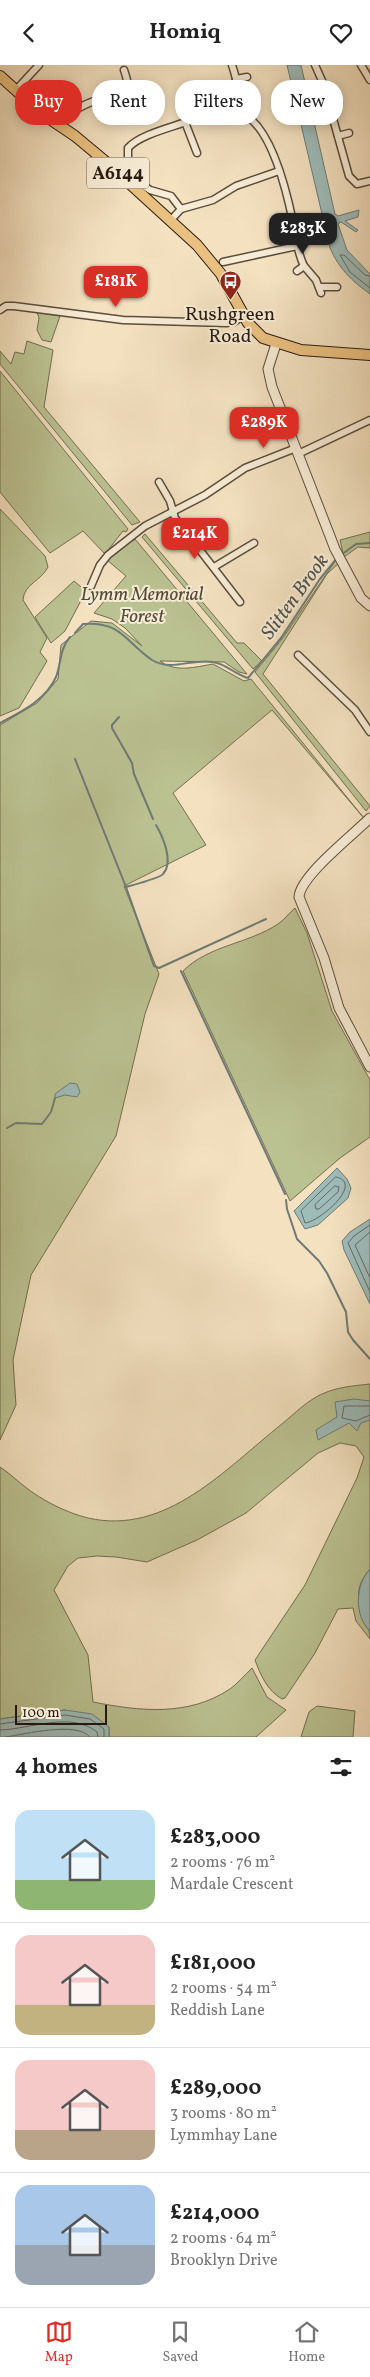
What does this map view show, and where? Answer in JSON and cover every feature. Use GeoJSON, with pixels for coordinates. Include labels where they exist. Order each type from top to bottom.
{"type":"FeatureCollection","features":[{"type":"Feature","properties":{"kind":"main road","name":"A6144"},"geometry":{"type":"LineString","coordinates":[[0,76],[14,91]]}},
{"type":"Feature","properties":{"kind":"main road","name":"A6144"},"geometry":{"type":"LineString","coordinates":[[60,125],[105,161],[213,262],[244,315],[263,338],[276,344],[301,350],[370,355]]}},
{"type":"Feature","properties":{"kind":"street"},"geometry":{"type":"LineString","coordinates":[[14,91],[38,65]]}},
{"type":"Feature","properties":{"kind":"street"},"geometry":{"type":"LineString","coordinates":[[232,65],[236,79],[247,77]]}},
{"type":"Feature","properties":{"kind":"street"},"geometry":{"type":"LineString","coordinates":[[315,65],[322,80]]}},
{"type":"Feature","properties":{"kind":"street"},"geometry":{"type":"LineString","coordinates":[[362,65],[370,80]]}},
{"type":"Feature","properties":{"kind":"street"},"geometry":{"type":"LineString","coordinates":[[124,70],[127,80]]}},
{"type":"Feature","properties":{"kind":"street"},"geometry":{"type":"LineString","coordinates":[[177,125],[141,139],[127,150],[129,168],[136,181],[150,190],[171,196],[181,209]]}},
{"type":"Feature","properties":{"kind":"street"},"geometry":{"type":"LineString","coordinates":[[186,125],[197,153]]}},
{"type":"Feature","properties":{"kind":"street"},"geometry":{"type":"LineString","coordinates":[[256,125],[275,154],[290,207],[297,245],[305,267],[313,275],[320,290],[336,287]]}},
{"type":"Feature","properties":{"kind":"street"},"geometry":{"type":"LineString","coordinates":[[335,125],[351,179],[357,184],[370,181]]}},
{"type":"Feature","properties":{"kind":"street"},"geometry":{"type":"LineString","coordinates":[[338,136],[348,133]]}},
{"type":"Feature","properties":{"kind":"street"},"geometry":{"type":"LineString","coordinates":[[170,221],[181,209],[213,200],[236,186],[279,171]]}},
{"type":"Feature","properties":{"kind":"street"},"geometry":{"type":"LineString","coordinates":[[223,262],[297,245]]}},
{"type":"Feature","properties":{"kind":"street"},"geometry":{"type":"LineString","coordinates":[[297,271],[305,267]]}},
{"type":"Feature","properties":{"kind":"street"},"geometry":{"type":"LineString","coordinates":[[0,310],[6,306],[14,306],[124,319],[226,323],[234,323],[244,315]]}},
{"type":"Feature","properties":{"kind":"street"},"geometry":{"type":"LineString","coordinates":[[276,344],[268,365],[268,373],[340,557],[362,598],[370,606]]}},
{"type":"Feature","properties":{"kind":"street"},"geometry":{"type":"LineString","coordinates":[[92,586],[100,565],[108,555],[150,523],[212,491],[245,468],[297,451],[370,420]]}},
{"type":"Feature","properties":{"kind":"street"},"geometry":{"type":"LineString","coordinates":[[159,483],[174,512],[175,518],[240,602]]}},
{"type":"Feature","properties":{"kind":"street"},"geometry":{"type":"LineString","coordinates":[[214,567],[254,543]]}},
{"type":"Feature","properties":{"kind":"street"},"geometry":{"type":"LineString","coordinates":[[298,655],[355,710],[370,732]]}},
{"type":"Feature","properties":{"kind":"street"},"geometry":{"type":"LineString","coordinates":[[370,818],[312,873],[304,882],[299,897],[324,958],[339,1008],[370,1067]]}},
{"type":"Feature","properties":{"kind":"green space"},"geometry":{"type":"Polygon","coordinates":[[[37,312],[60,316],[51,342],[42,340],[37,330],[39,318],[37,312]]]}},
{"type":"Feature","properties":{"kind":"green space"},"geometry":{"type":"Polygon","coordinates":[[[27,341],[53,350],[44,407],[140,522],[132,525],[0,364],[0,351],[11,364],[15,352],[24,354],[27,341]]]}},
{"type":"Feature","properties":{"kind":"green space"},"geometry":{"type":"Polygon","coordinates":[[[0,371],[128,529],[126,532],[123,531],[105,554],[83,531],[50,553],[0,492],[0,371]]]}},
{"type":"Feature","properties":{"kind":"green space"},"geometry":{"type":"Polygon","coordinates":[[[0,509],[45,556],[48,567],[26,590],[23,600],[47,638],[40,652],[47,661],[19,708],[0,716],[0,509]]]}},
{"type":"Feature","properties":{"kind":"green space"},"geometry":{"type":"Polygon","coordinates":[[[370,532],[370,548],[358,547],[344,557],[340,540],[370,532]]]}},
{"type":"Feature","properties":{"kind":"green space"},"geometry":{"type":"Polygon","coordinates":[[[145,534],[237,643],[244,643],[262,661],[253,669],[142,537],[145,534]]]}},
{"type":"Feature","properties":{"kind":"green space","name":"Lymm Memorial Forest"},"geometry":{"type":"Polygon","coordinates":[[[135,539],[247,674],[239,672],[224,662],[160,661],[166,665],[179,668],[193,668],[213,664],[244,681],[251,679],[363,817],[272,710],[173,793],[206,845],[124,886],[159,974],[145,1014],[116,1136],[31,1275],[13,1360],[16,1405],[0,1440],[0,725],[37,703],[58,679],[61,645],[91,621],[112,623],[142,646],[125,628],[112,619],[94,613],[126,576],[107,560],[111,555],[135,539]]]}},
{"type":"Feature","properties":{"kind":"green space"},"geometry":{"type":"Polygon","coordinates":[[[336,560],[339,563],[327,574],[263,674],[370,806],[366,811],[255,672],[282,639],[336,560]]]}},
{"type":"Feature","properties":{"kind":"green space"},"geometry":{"type":"Polygon","coordinates":[[[74,581],[86,591],[65,631],[51,643],[35,617],[74,581]]]}},
{"type":"Feature","properties":{"kind":"green space"},"geometry":{"type":"Polygon","coordinates":[[[295,908],[307,933],[332,1011],[370,1080],[370,1137],[340,1158],[290,1201],[183,971],[205,955],[266,931],[280,922],[295,908]]]}},
{"type":"Feature","properties":{"kind":"green space"},"geometry":{"type":"Polygon","coordinates":[[[370,1384],[370,1569],[359,1589],[359,1598],[370,1639],[356,1621],[353,1608],[338,1609],[315,1653],[285,1698],[282,1699],[268,1687],[255,1660],[305,1585],[357,1478],[364,1457],[356,1446],[340,1443],[318,1453],[246,1513],[197,1540],[147,1562],[116,1557],[78,1558],[68,1566],[54,1590],[88,1655],[93,1702],[128,1708],[180,1708],[214,1698],[239,1682],[252,1668],[267,1697],[286,1710],[256,1737],[109,1737],[109,1727],[65,1710],[0,1719],[0,1467],[38,1496],[72,1513],[88,1518],[117,1521],[144,1517],[169,1508],[194,1494],[217,1478],[301,1407],[317,1397],[339,1388],[370,1384]]]}},
{"type":"Feature","properties":{"kind":"green space"},"geometry":{"type":"Polygon","coordinates":[[[317,1706],[355,1711],[353,1737],[301,1737],[309,1712],[317,1706]]]}},
{"type":"Feature","properties":{"kind":"water"},"geometry":{"type":"Polygon","coordinates":[[[287,65],[301,65],[304,80],[291,80],[287,65]]]}},
{"type":"Feature","properties":{"kind":"water"},"geometry":{"type":"Polygon","coordinates":[[[301,125],[315,125],[335,214],[338,216],[359,210],[358,217],[345,221],[358,230],[356,232],[341,222],[338,224],[347,250],[370,274],[370,294],[347,274],[330,248],[301,125]]]}},
{"type":"Feature","properties":{"kind":"water"},"geometry":{"type":"Polygon","coordinates":[[[70,1083],[77,1084],[80,1092],[77,1097],[65,1095],[55,1098],[55,1094],[70,1083]]]}},
{"type":"Feature","properties":{"kind":"water"},"geometry":{"type":"Polygon","coordinates":[[[337,1168],[347,1179],[351,1188],[348,1198],[318,1225],[305,1229],[294,1211],[337,1168]]]}},
{"type":"Feature","properties":{"kind":"water"},"geometry":{"type":"Polygon","coordinates":[[[370,1219],[370,1304],[344,1250],[342,1241],[350,1232],[370,1219]]]}},
{"type":"Feature","properties":{"kind":"water"},"geometry":{"type":"Polygon","coordinates":[[[354,1399],[370,1401],[370,1420],[361,1423],[357,1431],[349,1423],[318,1440],[316,1430],[337,1417],[335,1402],[354,1399]]]}},
{"type":"Feature","properties":{"kind":"water"},"geometry":{"type":"Polygon","coordinates":[[[370,1569],[370,1631],[361,1617],[358,1600],[361,1583],[370,1569]]]}},
{"type":"Feature","properties":{"kind":"water"},"geometry":{"type":"Polygon","coordinates":[[[65,1710],[92,1714],[109,1727],[109,1737],[0,1737],[0,1719],[65,1710]]]}},
{"type":"Feature","properties":{"kind":"waterway","name":"Slitten Brook"},"geometry":{"type":"LineString","coordinates":[[341,555],[356,544],[370,543]]}},
{"type":"Feature","properties":{"kind":"waterway"},"geometry":{"type":"LineString","coordinates":[[75,633],[83,624],[106,626],[115,629],[152,660],[160,663],[175,665],[205,661],[213,662],[248,678],[281,638],[320,579],[337,558]]}},
{"type":"Feature","properties":{"kind":"waterway"},"geometry":{"type":"LineString","coordinates":[[0,723],[32,705],[52,685],[56,677],[62,651],[70,637]]}},
{"type":"Feature","properties":{"kind":"waterway"},"geometry":{"type":"LineString","coordinates":[[119,717],[112,725],[112,728],[132,763],[134,774],[153,819]]}},
{"type":"Feature","properties":{"kind":"waterway"},"geometry":{"type":"LineString","coordinates":[[75,759],[126,887],[154,966],[159,968],[266,919]]}},
{"type":"Feature","properties":{"kind":"waterway"},"geometry":{"type":"LineString","coordinates":[[126,887],[157,877],[163,874],[166,869],[168,863],[166,849],[156,825]]}},
{"type":"Feature","properties":{"kind":"waterway"},"geometry":{"type":"LineString","coordinates":[[181,971],[285,1194]]}},
{"type":"Feature","properties":{"kind":"waterway"},"geometry":{"type":"LineString","coordinates":[[7,1128],[16,1123],[42,1124],[51,1112],[55,1098]]}},
{"type":"Feature","properties":{"kind":"waterway"},"geometry":{"type":"LineString","coordinates":[[286,1200],[297,1239],[319,1261],[327,1273],[346,1312],[348,1332],[370,1359]]}},
{"type":"Feature","properties":{"kind":"place","name":"Rushgreen Road"},"geometry":{"type":"Point","coordinates":[230,301]}}]}
